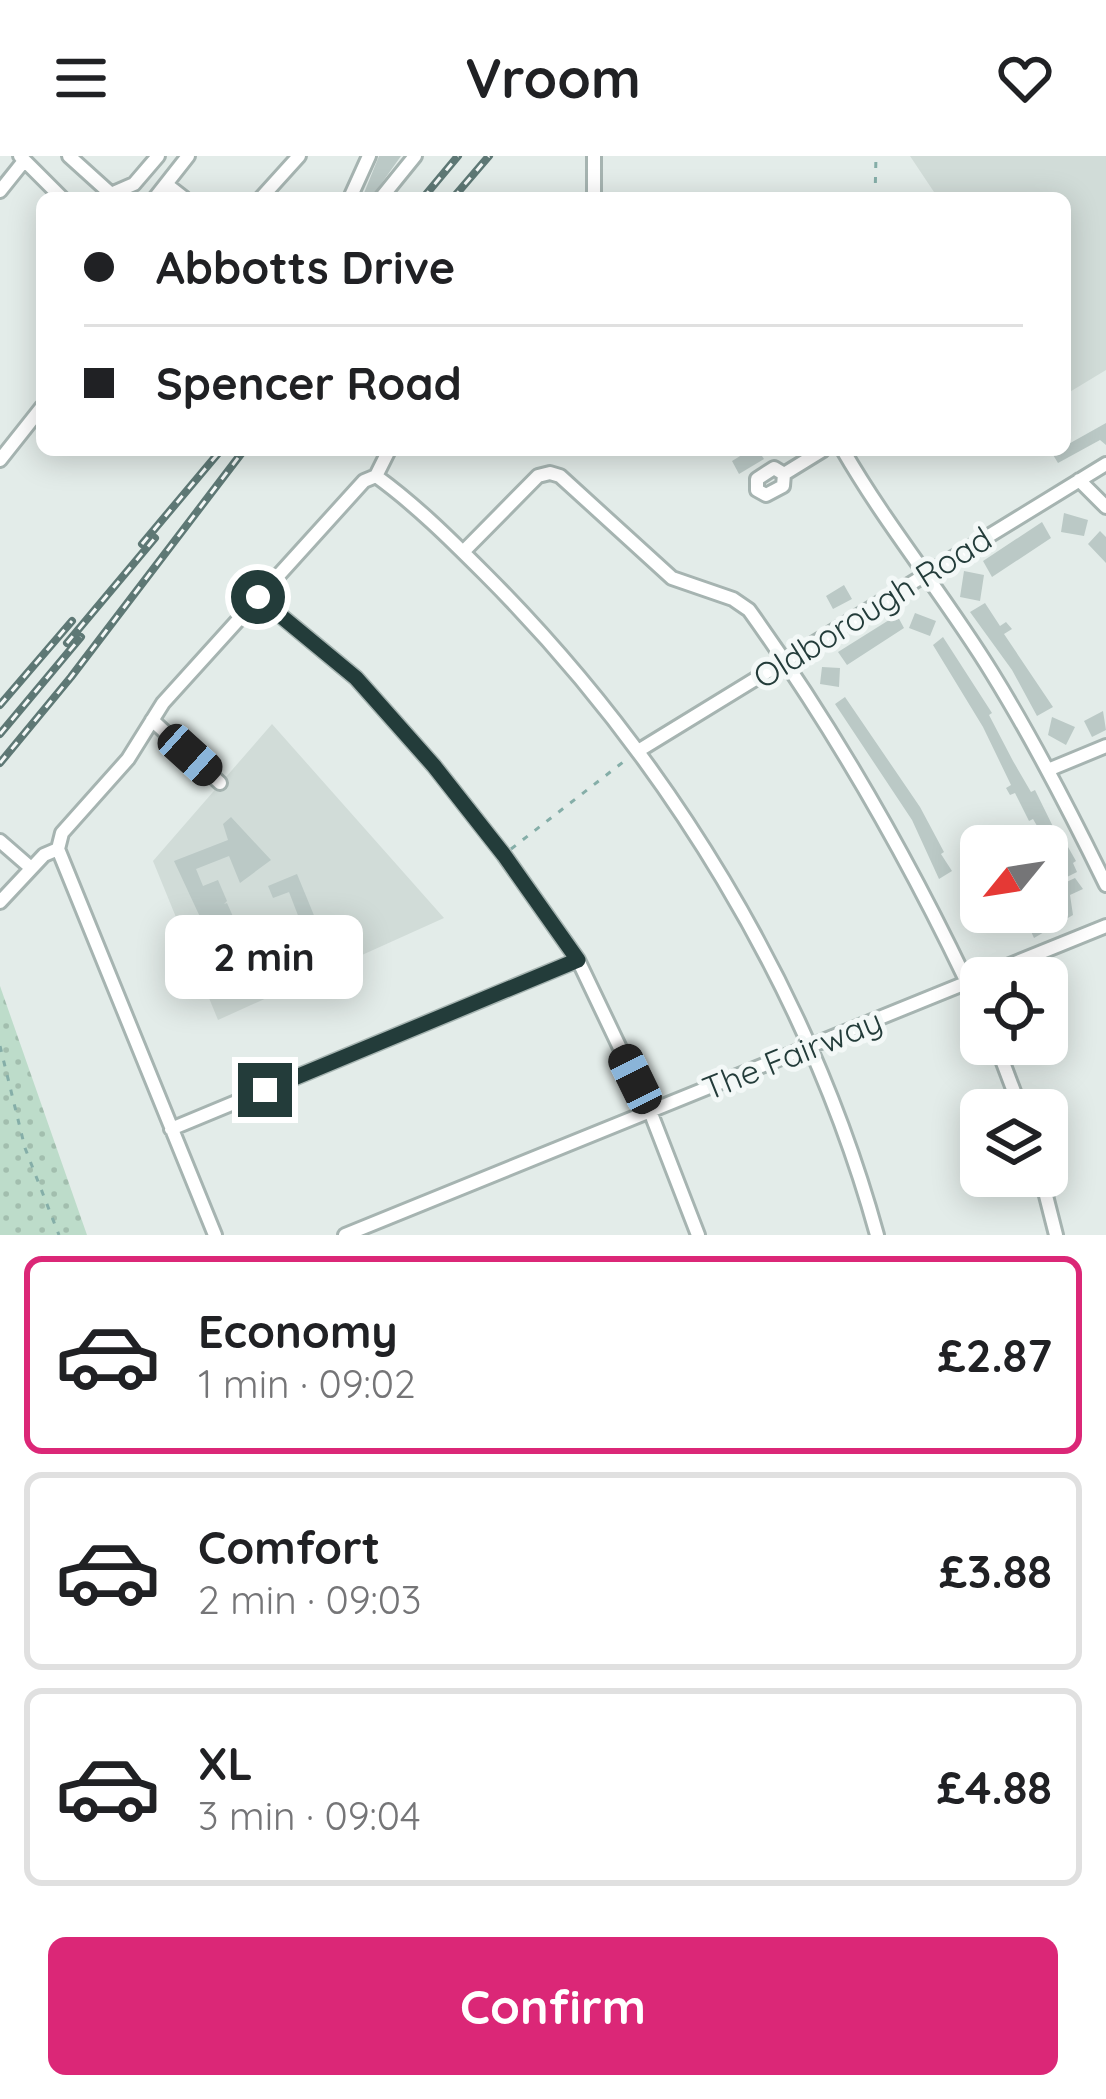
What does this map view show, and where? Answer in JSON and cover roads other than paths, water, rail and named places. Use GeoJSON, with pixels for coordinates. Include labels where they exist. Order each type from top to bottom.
{"type":"FeatureCollection","features":[{"type":"Feature","properties":{"kind":"street"},"geometry":{"type":"LineString","coordinates":[[68,156],[109,192]]}},
{"type":"Feature","properties":{"kind":"street"},"geometry":{"type":"LineString","coordinates":[[116,192],[134,184],[158,156]]}},
{"type":"Feature","properties":{"kind":"street"},"geometry":{"type":"LineString","coordinates":[[160,192],[188,156]]}},
{"type":"Feature","properties":{"kind":"street"},"geometry":{"type":"LineString","coordinates":[[266,192],[299,156]]}},
{"type":"Feature","properties":{"kind":"street"},"geometry":{"type":"LineString","coordinates":[[353,192],[369,156]]}},
{"type":"Feature","properties":{"kind":"street"},"geometry":{"type":"LineString","coordinates":[[386,192],[416,156]]}},
{"type":"Feature","properties":{"kind":"street"},"geometry":{"type":"LineString","coordinates":[[594,156],[594,192]]}},
{"type":"Feature","properties":{"kind":"street"},"geometry":{"type":"LineString","coordinates":[[0,191],[22,158],[56,192]]}},
{"type":"Feature","properties":{"kind":"street"},"geometry":{"type":"LineString","coordinates":[[166,184],[176,192]]}},
{"type":"Feature","properties":{"kind":"street"},"geometry":{"type":"LineString","coordinates":[[0,460],[36,415]]}},
{"type":"Feature","properties":{"kind":"street"},"geometry":{"type":"LineString","coordinates":[[215,1235],[58,849],[62,833],[128,759],[152,720],[364,481],[376,476],[386,456]]}},
{"type":"Feature","properties":{"kind":"street"},"geometry":{"type":"LineString","coordinates":[[784,474],[813,456]]}},
{"type":"Feature","properties":{"kind":"street"},"geometry":{"type":"LineString","coordinates":[[846,456],[874,506],[991,671],[1106,885]]}},
{"type":"Feature","properties":{"kind":"street","name":"Oldborough Road"},"geometry":{"type":"LineString","coordinates":[[638,751],[1106,464]]}},
{"type":"Feature","properties":{"kind":"street"},"geometry":{"type":"LineString","coordinates":[[463,552],[538,476],[550,472],[672,578],[733,599],[748,610],[785,660],[894,835],[960,966]]}},
{"type":"Feature","properties":{"kind":"street"},"geometry":{"type":"LineString","coordinates":[[376,476],[463,552],[568,661],[638,751],[743,917],[808,1048],[849,1148],[877,1235]]}},
{"type":"Feature","properties":{"kind":"street"},"geometry":{"type":"LineString","coordinates":[[1079,480],[1106,507]]}},
{"type":"Feature","properties":{"kind":"street"},"geometry":{"type":"LineString","coordinates":[[258,597],[356,678],[434,766],[578,960],[650,1112],[698,1235]]}},
{"type":"Feature","properties":{"kind":"street"},"geometry":{"type":"LineString","coordinates":[[152,720],[220,783]]}},
{"type":"Feature","properties":{"kind":"street"},"geometry":{"type":"LineString","coordinates":[[1048,770],[1106,746]]}},
{"type":"Feature","properties":{"kind":"street"},"geometry":{"type":"LineString","coordinates":[[0,841],[31,868]]}},
{"type":"Feature","properties":{"kind":"street"},"geometry":{"type":"LineString","coordinates":[[0,902],[44,855],[58,849]]}},
{"type":"Feature","properties":{"kind":"street","name":"The Fairway"},"geometry":{"type":"LineString","coordinates":[[1030,957],[1106,926]]}},
{"type":"Feature","properties":{"kind":"street"},"geometry":{"type":"LineString","coordinates":[[171,1129],[578,960]]}},
{"type":"Feature","properties":{"kind":"street","name":"The Fairway"},"geometry":{"type":"LineString","coordinates":[[345,1235],[960,985]]}},
{"type":"Feature","properties":{"kind":"street"},"geometry":{"type":"LineString","coordinates":[[1046,1197],[1056,1235]]}},
{"type":"Feature","properties":{"kind":"railway"},"geometry":{"type":"LineString","coordinates":[[428,192],[458,156]]}},
{"type":"Feature","properties":{"kind":"railway"},"geometry":{"type":"LineString","coordinates":[[458,192],[489,156]]}},
{"type":"Feature","properties":{"kind":"railway"},"geometry":{"type":"LineString","coordinates":[[142,544],[216,456]]}},
{"type":"Feature","properties":{"kind":"railway"},"geometry":{"type":"LineString","coordinates":[[0,763],[239,456]]}},
{"type":"Feature","properties":{"kind":"railway"},"geometry":{"type":"LineString","coordinates":[[67,643],[155,538]]}},
{"type":"Feature","properties":{"kind":"railway"},"geometry":{"type":"LineString","coordinates":[[0,705],[72,621]]}},
{"type":"Feature","properties":{"kind":"railway"},"geometry":{"type":"LineString","coordinates":[[0,734],[81,637]]}}]}
